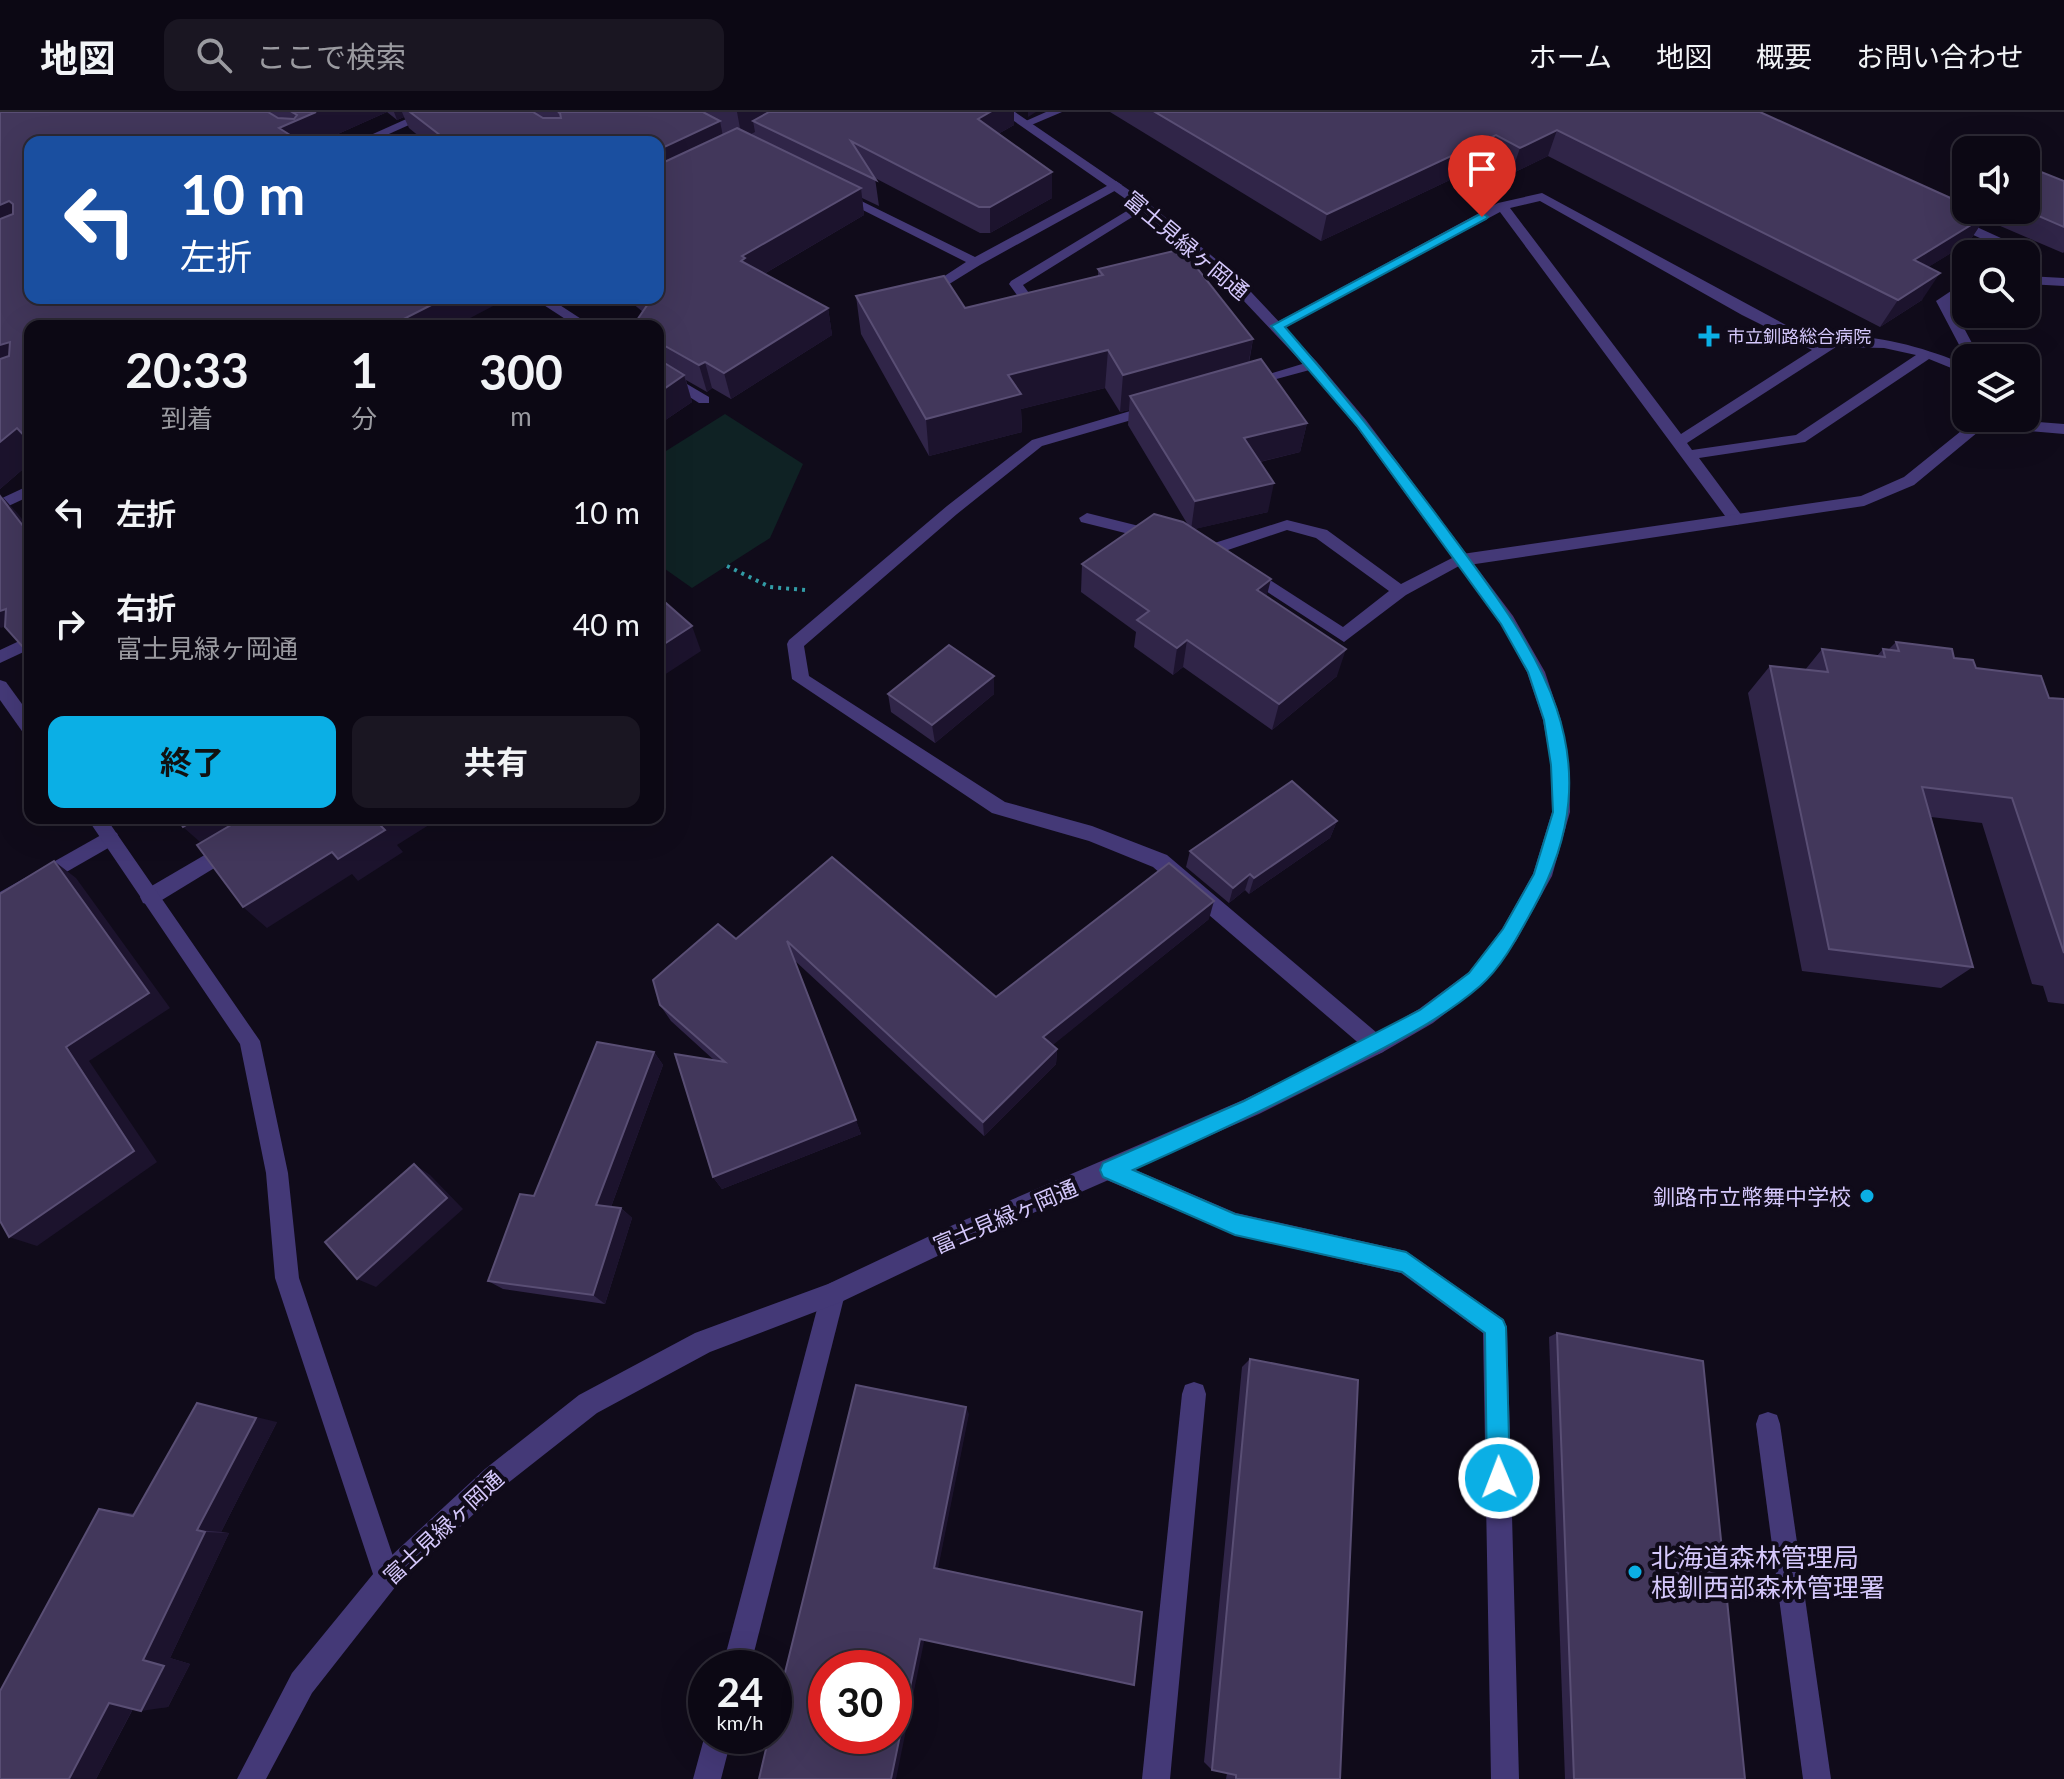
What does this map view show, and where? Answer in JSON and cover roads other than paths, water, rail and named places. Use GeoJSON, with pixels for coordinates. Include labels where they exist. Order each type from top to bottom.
{"type":"FeatureCollection","features":[{"type":"Feature","properties":{"kind":"street"},"geometry":{"type":"LineString","coordinates":[[375,136],[432,112]]}},
{"type":"Feature","properties":{"kind":"street","name":"富士見緑ヶ岡通"},"geometry":{"type":"LineString","coordinates":[[251,1779],[302,1683],[387,1577],[494,1478],[588,1404],[704,1342],[833,1294],[961,1233],[1251,1107],[1376,1045],[1426,1016],[1476,978],[1509,935],[1542,876],[1561,812],[1560,765],[1552,720],[1536,672],[1507,620],[1361,423],[1277,326],[1230,278],[1116,185],[1007,112]]}},
{"type":"Feature","properties":{"kind":"street"},"geometry":{"type":"LineString","coordinates":[[1025,124],[1056,112]]}},
{"type":"Feature","properties":{"kind":"street"},"geometry":{"type":"LineString","coordinates":[[915,302],[975,262],[1116,185]]}},
{"type":"Feature","properties":{"kind":"street"},"geometry":{"type":"LineString","coordinates":[[824,187],[975,262]]}},
{"type":"Feature","properties":{"kind":"street"},"geometry":{"type":"LineString","coordinates":[[1277,326],[1502,206],[1542,197],[1822,350]]}},
{"type":"Feature","properties":{"kind":"street"},"geometry":{"type":"LineString","coordinates":[[1034,309],[1016,284],[1144,206]]}},
{"type":"Feature","properties":{"kind":"street"},"geometry":{"type":"LineString","coordinates":[[1502,206],[1737,520]]}},
{"type":"Feature","properties":{"kind":"street"},"geometry":{"type":"LineString","coordinates":[[1937,213],[1994,240]]}},
{"type":"Feature","properties":{"kind":"street"},"geometry":{"type":"LineString","coordinates":[[2040,281],[2064,282]]}},
{"type":"Feature","properties":{"kind":"street"},"geometry":{"type":"LineString","coordinates":[[1952,295],[1943,301],[1952,318]]}},
{"type":"Feature","properties":{"kind":"street"},"geometry":{"type":"LineString","coordinates":[[550,304],[575,320]]}},
{"type":"Feature","properties":{"kind":"street"},"geometry":{"type":"LineString","coordinates":[[1684,448],[1833,343],[1884,344],[1928,353],[1952,364]]}},
{"type":"Feature","properties":{"kind":"street"},"geometry":{"type":"LineString","coordinates":[[1684,448],[1800,439],[1928,353]]}},
{"type":"Feature","properties":{"kind":"street"},"geometry":{"type":"LineString","coordinates":[[1235,386],[1312,365]]}},
{"type":"Feature","properties":{"kind":"street"},"geometry":{"type":"LineString","coordinates":[[664,375],[704,400]]}},
{"type":"Feature","properties":{"kind":"street"},"geometry":{"type":"LineString","coordinates":[[1174,404],[1037,443],[952,510],[795,644],[801,679],[999,808],[1092,834],[1160,861],[1376,1045]]}},
{"type":"Feature","properties":{"kind":"street"},"geometry":{"type":"LineString","coordinates":[[2040,426],[2064,429]]}},
{"type":"Feature","properties":{"kind":"street"},"geometry":{"type":"LineString","coordinates":[[1087,518],[1196,546],[1344,636],[1400,591],[1462,560],[1864,501],[1909,481],[1969,432]]}},
{"type":"Feature","properties":{"kind":"street"},"geometry":{"type":"LineString","coordinates":[[0,505],[24,493]]}},
{"type":"Feature","properties":{"kind":"street"},"geometry":{"type":"LineString","coordinates":[[1196,546],[1287,525],[1321,534],[1400,591]]}},
{"type":"Feature","properties":{"kind":"street"},"geometry":{"type":"LineString","coordinates":[[0,657],[24,645]]}},
{"type":"Feature","properties":{"kind":"street"},"geometry":{"type":"LineString","coordinates":[[0,687],[24,721]]}},
{"type":"Feature","properties":{"kind":"street"},"geometry":{"type":"LineString","coordinates":[[100,824],[250,1041],[277,1173],[287,1278],[387,1577]]}},
{"type":"Feature","properties":{"kind":"street"},"geometry":{"type":"LineString","coordinates":[[150,897],[254,834]]}},
{"type":"Feature","properties":{"kind":"street"},"geometry":{"type":"LineString","coordinates":[[0,902],[110,838]]}},
{"type":"Feature","properties":{"kind":"street"},"geometry":{"type":"LineString","coordinates":[[1110,1170],[1235,1224],[1406,1263],[1495,1327],[1505,1779]]}},
{"type":"Feature","properties":{"kind":"street"},"geometry":{"type":"LineString","coordinates":[[741,1650],[833,1294]]}},
{"type":"Feature","properties":{"kind":"street"},"geometry":{"type":"LineString","coordinates":[[1156,1779],[1194,1394]]}},
{"type":"Feature","properties":{"kind":"street"},"geometry":{"type":"LineString","coordinates":[[1768,1424],[1817,1779]]}},
{"type":"Feature","properties":{"kind":"street"},"geometry":{"type":"LineString","coordinates":[[707,1779],[713,1754]]}},
{"type":"Feature","properties":{"kind":"place","name":"市立釧路総合病院"},"geometry":{"type":"Point","coordinates":[1709,336]}},
{"type":"Feature","properties":{"kind":"place","name":"釧路市立幣舞中学校"},"geometry":{"type":"Point","coordinates":[1867,1196]}},
{"type":"Feature","properties":{"kind":"place","name":"北海道森林管理局 根釧西部森林管理署"},"geometry":{"type":"Point","coordinates":[1635,1572]}}]}
